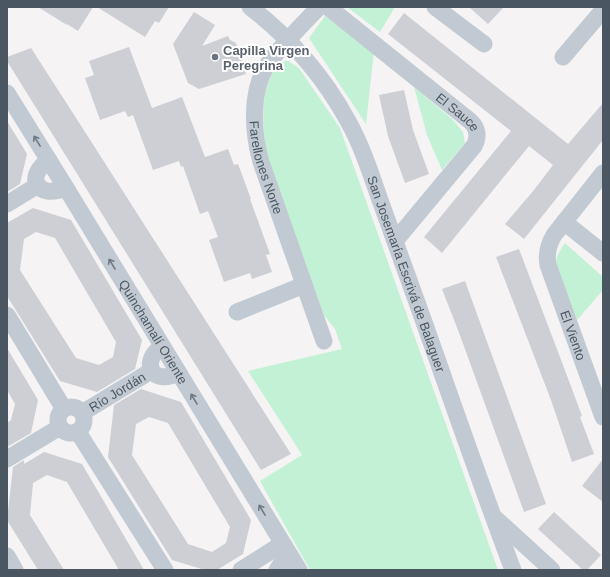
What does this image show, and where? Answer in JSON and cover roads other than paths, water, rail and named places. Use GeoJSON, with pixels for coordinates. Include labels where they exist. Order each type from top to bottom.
{"type":"FeatureCollection","features":[{"type":"Feature","properties":{"kind":"street","name":"San Josemaría Escrivá de Balaguer"},"geometry":{"type":"LineString","coordinates":[[250,7],[288,41],[321,79],[348,122],[368,166],[513,570]]}},
{"type":"Feature","properties":{"kind":"street","name":"Farellones Norte"},"geometry":{"type":"LineString","coordinates":[[318,7],[266,68],[258,90],[255,131],[257,150],[324,341]]}},
{"type":"Feature","properties":{"kind":"street","name":"El Sauce"},"geometry":{"type":"LineString","coordinates":[[328,7],[470,121],[477,130],[477,141],[474,146],[395,241]]}},
{"type":"Feature","properties":{"kind":"street"},"geometry":{"type":"LineString","coordinates":[[436,7],[484,44]]}},
{"type":"Feature","properties":{"kind":"street"},"geometry":{"type":"LineString","coordinates":[[563,57],[603,10]]}},
{"type":"Feature","properties":{"kind":"street","name":"Quinchamalí Oriente"},"geometry":{"type":"LineString","coordinates":[[7,93],[298,570]]}},
{"type":"Feature","properties":{"kind":"street"},"geometry":{"type":"LineString","coordinates":[[49,160],[40,167],[37,173],[36,180],[38,185],[44,190],[51,192],[66,188]]}},
{"type":"Feature","properties":{"kind":"street"},"geometry":{"type":"LineString","coordinates":[[603,173],[564,222],[603,253]]}},
{"type":"Feature","properties":{"kind":"street"},"geometry":{"type":"LineString","coordinates":[[7,204],[38,185]]}},
{"type":"Feature","properties":{"kind":"street","name":"El Viento"},"geometry":{"type":"LineString","coordinates":[[564,222],[551,240],[547,252],[548,265],[603,417]]}},
{"type":"Feature","properties":{"kind":"street"},"geometry":{"type":"LineString","coordinates":[[237,312],[304,285]]}},
{"type":"Feature","properties":{"kind":"street"},"geometry":{"type":"LineString","coordinates":[[7,315],[64,409]]}},
{"type":"Feature","properties":{"kind":"street","name":"Río Jordán"},"geometry":{"type":"LineString","coordinates":[[162,346],[151,358],[151,371],[163,378],[178,373]]}},
{"type":"Feature","properties":{"kind":"street","name":"Río Jordán"},"geometry":{"type":"LineString","coordinates":[[82,413],[151,371]]}},
{"type":"Feature","properties":{"kind":"street"},"geometry":{"type":"LineString","coordinates":[[74,407],[82,413],[84,417],[84,425],[78,432],[70,434],[66,433],[60,427],[58,417],[64,409],[74,407]]}},
{"type":"Feature","properties":{"kind":"street"},"geometry":{"type":"LineString","coordinates":[[7,459],[60,427]]}},
{"type":"Feature","properties":{"kind":"street"},"geometry":{"type":"LineString","coordinates":[[78,432],[165,570]]}},
{"type":"Feature","properties":{"kind":"street"},"geometry":{"type":"LineString","coordinates":[[492,515],[552,570]]}},
{"type":"Feature","properties":{"kind":"street"},"geometry":{"type":"LineString","coordinates":[[241,570],[285,548]]}},
{"type":"Feature","properties":{"kind":"street"},"geometry":{"type":"LineString","coordinates":[[278,570],[285,548]]}},
{"type":"Feature","properties":{"kind":"street"},"geometry":{"type":"LineString","coordinates":[[7,556],[15,570]]}},
{"type":"Feature","properties":{"kind":"place","name":"Capilla Virgen Peregrina"},"geometry":{"type":"Point","coordinates":[215,57]}}]}
